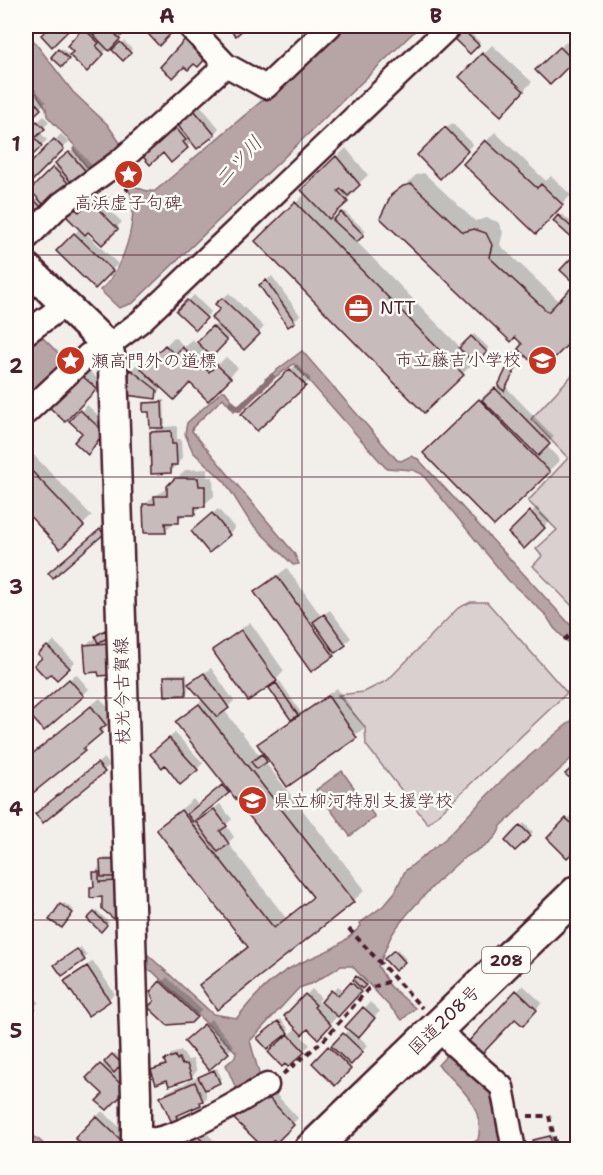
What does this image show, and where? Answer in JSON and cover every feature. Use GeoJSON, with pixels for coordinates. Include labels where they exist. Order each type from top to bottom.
{"type":"FeatureCollection","features":[{"type":"Feature","properties":{"kind":"highway","name":"国道208号"},"geometry":{"type":"LineString","coordinates":[[311,1149],[429,1027],[578,892]]}},
{"type":"Feature","properties":{"kind":"main road"},"geometry":{"type":"LineString","coordinates":[[26,267],[63,306],[108,346]]}},
{"type":"Feature","properties":{"kind":"main road","name":"枝光今古賀線"},"geometry":{"type":"LineString","coordinates":[[108,346],[113,367],[136,1143]]}},
{"type":"Feature","properties":{"kind":"street"},"geometry":{"type":"LineString","coordinates":[[189,26],[226,65],[248,75],[266,87],[330,26]]}},
{"type":"Feature","properties":{"kind":"street"},"geometry":{"type":"LineString","coordinates":[[26,413],[88,355],[108,346],[141,321],[450,26]]}},
{"type":"Feature","properties":{"kind":"street"},"geometry":{"type":"LineString","coordinates":[[26,239],[61,204],[113,167],[226,65]]}},
{"type":"Feature","properties":{"kind":"street"},"geometry":{"type":"LineString","coordinates":[[26,333],[63,306]]}},
{"type":"Feature","properties":{"kind":"street"},"geometry":{"type":"LineString","coordinates":[[429,1027],[453,1044],[502,1087],[510,1118],[514,1149]]}},
{"type":"Feature","properties":{"kind":"street"},"geometry":{"type":"LineString","coordinates":[[136,1143],[174,1132],[240,1101],[267,1084]]}},
{"type":"Feature","properties":{"kind":"path"},"geometry":{"type":"LineString","coordinates":[[564,640],[577,629]]}},
{"type":"Feature","properties":{"kind":"path"},"geometry":{"type":"LineString","coordinates":[[349,929],[429,1027]]}},
{"type":"Feature","properties":{"kind":"path"},"geometry":{"type":"LineString","coordinates":[[267,1084],[299,1063],[324,1040],[368,989],[391,980]]}},
{"type":"Feature","properties":{"kind":"path"},"geometry":{"type":"LineString","coordinates":[[510,1118],[544,1114],[549,1116],[557,1149]]}},
{"type":"Feature","properties":{"kind":"shaded area"},"geometry":{"type":"Polygon","coordinates":[[[577,370],[577,611],[533,566],[542,556],[536,549],[557,530],[528,501],[568,458],[531,419],[577,370]]]}},
{"type":"Feature","properties":{"kind":"shaded area"},"geometry":{"type":"Polygon","coordinates":[[[471,602],[487,602],[567,693],[428,824],[366,745],[365,727],[338,695],[364,692],[388,680],[458,608],[471,602]]]}},
{"type":"Feature","properties":{"kind":"water","name":"二ツ川"},"geometry":{"type":"Polygon","coordinates":[[[339,26],[420,26],[133,303],[119,308],[100,290],[116,271],[127,243],[133,214],[129,190],[107,165],[93,175],[73,149],[75,146],[47,116],[46,108],[26,78],[26,31],[73,92],[107,124],[123,147],[111,160],[135,186],[147,191],[155,191],[264,99],[339,26]]]}},
{"type":"Feature","properties":{"kind":"water"},"geometry":{"type":"Polygon","coordinates":[[[42,337],[66,361],[26,399],[26,348],[42,337]]]}},
{"type":"Feature","properties":{"kind":"water"},"geometry":{"type":"Polygon","coordinates":[[[302,351],[397,460],[401,461],[411,456],[418,459],[577,632],[577,651],[554,628],[546,615],[508,580],[422,474],[413,470],[386,468],[294,364],[268,382],[265,379],[302,351]]]}},
{"type":"Feature","properties":{"kind":"water"},"geometry":{"type":"Polygon","coordinates":[[[222,391],[225,391],[237,407],[234,411],[223,398],[193,427],[192,431],[294,553],[299,564],[293,565],[250,522],[225,482],[193,452],[185,434],[187,423],[222,391]]]}},
{"type":"Feature","properties":{"kind":"water"},"geometry":{"type":"Polygon","coordinates":[[[577,716],[577,753],[500,827],[494,838],[459,862],[433,886],[391,937],[378,966],[389,985],[415,1008],[402,1020],[352,966],[341,966],[313,983],[299,988],[250,1041],[260,1077],[237,1091],[226,1065],[235,1057],[236,1052],[152,971],[144,970],[142,955],[147,954],[213,1014],[237,1018],[276,978],[292,967],[328,951],[352,935],[361,926],[360,923],[383,906],[395,892],[405,871],[445,839],[508,774],[577,716]]]}},
{"type":"Feature","properties":{"kind":"water"},"geometry":{"type":"Polygon","coordinates":[[[342,771],[375,817],[350,836],[316,790],[342,771]]]}},
{"type":"Feature","properties":{"kind":"water"},"geometry":{"type":"Polygon","coordinates":[[[449,1053],[494,1092],[502,1149],[472,1149],[472,1143],[478,1140],[479,1128],[474,1107],[462,1089],[438,1065],[449,1053]]]}},
{"type":"Feature","properties":{"kind":"water"},"geometry":{"type":"Polygon","coordinates":[[[26,1133],[38,1139],[49,1149],[26,1149],[26,1133]]]}},
{"type":"Feature","properties":{"kind":"building"},"geometry":{"type":"Polygon","coordinates":[[[51,26],[73,26],[52,47],[41,35],[51,26]]]}},
{"type":"Feature","properties":{"kind":"building"},"geometry":{"type":"Polygon","coordinates":[[[96,26],[112,26],[109,28],[120,39],[109,51],[90,31],[96,26]]]}},
{"type":"Feature","properties":{"kind":"building"},"geometry":{"type":"Polygon","coordinates":[[[114,26],[130,27],[121,36],[112,28],[114,26]]]}},
{"type":"Feature","properties":{"kind":"building"},"geometry":{"type":"Polygon","coordinates":[[[141,26],[176,26],[177,27],[159,46],[141,26]]]}},
{"type":"Feature","properties":{"kind":"building"},"geometry":{"type":"Polygon","coordinates":[[[226,26],[247,26],[236,36],[226,26]]]}},
{"type":"Feature","properties":{"kind":"building"},"geometry":{"type":"Polygon","coordinates":[[[83,28],[99,43],[96,46],[104,54],[87,72],[69,55],[73,52],[67,46],[83,28]]]}},
{"type":"Feature","properties":{"kind":"building"},"geometry":{"type":"Polygon","coordinates":[[[462,29],[479,45],[470,54],[453,38],[462,29]]]}},
{"type":"Feature","properties":{"kind":"building"},"geometry":{"type":"Polygon","coordinates":[[[187,37],[208,56],[198,67],[194,64],[188,70],[184,67],[173,78],[160,67],[187,37]]]}},
{"type":"Feature","properties":{"kind":"building"},"geometry":{"type":"Polygon","coordinates":[[[120,42],[131,53],[123,61],[112,50],[120,42]]]}},
{"type":"Feature","properties":{"kind":"building"},"geometry":{"type":"Polygon","coordinates":[[[560,47],[574,61],[550,85],[535,70],[560,47]]]}},
{"type":"Feature","properties":{"kind":"building"},"geometry":{"type":"Polygon","coordinates":[[[58,49],[69,59],[62,67],[51,57],[58,49]]]}},
{"type":"Feature","properties":{"kind":"building"},"geometry":{"type":"Polygon","coordinates":[[[482,53],[524,91],[501,116],[459,77],[482,53]]]}},
{"type":"Feature","properties":{"kind":"building"},"geometry":{"type":"Polygon","coordinates":[[[28,94],[41,109],[26,123],[26,96],[28,94]]]}},
{"type":"Feature","properties":{"kind":"building"},"geometry":{"type":"Polygon","coordinates":[[[194,110],[215,135],[197,149],[176,123],[194,110]]]}},
{"type":"Feature","properties":{"kind":"building"},"geometry":{"type":"Polygon","coordinates":[[[37,121],[45,129],[35,138],[42,146],[26,162],[26,132],[37,121]]]}},
{"type":"Feature","properties":{"kind":"building"},"geometry":{"type":"Polygon","coordinates":[[[445,127],[468,151],[440,179],[417,155],[445,127]]]}},
{"type":"Feature","properties":{"kind":"building"},"geometry":{"type":"Polygon","coordinates":[[[168,128],[172,132],[176,128],[186,140],[183,142],[188,148],[171,163],[163,153],[150,165],[140,153],[168,128]]]}},
{"type":"Feature","properties":{"kind":"building"},"geometry":{"type":"Polygon","coordinates":[[[54,139],[64,149],[29,184],[26,180],[26,168],[54,139]]]}},
{"type":"Feature","properties":{"kind":"building"},"geometry":{"type":"Polygon","coordinates":[[[485,140],[537,188],[541,184],[563,205],[536,234],[463,164],[485,140]]]}},
{"type":"Feature","properties":{"kind":"building"},"geometry":{"type":"Polygon","coordinates":[[[69,152],[90,176],[76,188],[55,163],[69,152]]]}},
{"type":"Feature","properties":{"kind":"building"},"geometry":{"type":"Polygon","coordinates":[[[336,156],[360,185],[348,196],[341,189],[338,191],[348,202],[329,219],[301,190],[336,156]]]}},
{"type":"Feature","properties":{"kind":"building"},"geometry":{"type":"Polygon","coordinates":[[[53,167],[68,183],[45,206],[30,190],[53,167]]]}},
{"type":"Feature","properties":{"kind":"building"},"geometry":{"type":"Polygon","coordinates":[[[412,184],[463,232],[474,229],[486,233],[492,245],[489,257],[548,312],[575,284],[560,270],[578,251],[578,334],[542,371],[518,349],[522,344],[515,337],[511,342],[380,218],[391,195],[403,186],[412,184]]]}},
{"type":"Feature","properties":{"kind":"building"},"geometry":{"type":"Polygon","coordinates":[[[33,199],[45,211],[30,227],[26,222],[26,208],[33,199]]]}},
{"type":"Feature","properties":{"kind":"building"},"geometry":{"type":"Polygon","coordinates":[[[90,201],[118,229],[102,245],[88,232],[85,235],[64,214],[72,207],[79,212],[90,201]]]}},
{"type":"Feature","properties":{"kind":"building","name":"NTT"},"geometry":{"type":"Polygon","coordinates":[[[295,202],[464,375],[424,413],[255,241],[295,202]]]}},
{"type":"Feature","properties":{"kind":"building"},"geometry":{"type":"Polygon","coordinates":[[[341,212],[364,235],[357,242],[333,220],[341,212]]]}},
{"type":"Feature","properties":{"kind":"building"},"geometry":{"type":"Polygon","coordinates":[[[558,215],[578,233],[578,244],[553,221],[558,215]]]}},
{"type":"Feature","properties":{"kind":"building"},"geometry":{"type":"Polygon","coordinates":[[[74,233],[113,271],[95,289],[56,251],[74,233]]]}},
{"type":"Feature","properties":{"kind":"building"},"geometry":{"type":"Polygon","coordinates":[[[266,280],[295,322],[288,327],[259,285],[266,280]]]}},
{"type":"Feature","properties":{"kind":"building"},"geometry":{"type":"Polygon","coordinates":[[[222,298],[260,334],[244,350],[211,318],[220,309],[215,304],[222,298]]]}},
{"type":"Feature","properties":{"kind":"building"},"geometry":{"type":"Polygon","coordinates":[[[187,300],[207,318],[196,330],[176,311],[187,300]]]}},
{"type":"Feature","properties":{"kind":"building"},"geometry":{"type":"Polygon","coordinates":[[[212,326],[227,341],[212,357],[197,342],[212,326]]]}},
{"type":"Feature","properties":{"kind":"building"},"geometry":{"type":"Polygon","coordinates":[[[471,336],[487,352],[475,364],[459,348],[471,336]]]}},
{"type":"Feature","properties":{"kind":"building"},"geometry":{"type":"Polygon","coordinates":[[[165,345],[175,355],[182,347],[209,372],[217,365],[231,378],[208,401],[190,383],[174,400],[141,369],[165,345]]]}},
{"type":"Feature","properties":{"kind":"building"},"geometry":{"type":"Polygon","coordinates":[[[514,352],[521,359],[504,391],[498,386],[514,352]]]}},
{"type":"Feature","properties":{"kind":"building"},"geometry":{"type":"Polygon","coordinates":[[[130,369],[157,390],[156,399],[126,395],[130,369]]]}},
{"type":"Feature","properties":{"kind":"building"},"geometry":{"type":"Polygon","coordinates":[[[290,369],[306,386],[257,431],[241,414],[290,369]]]}},
{"type":"Feature","properties":{"kind":"building"},"geometry":{"type":"Polygon","coordinates":[[[79,373],[97,389],[65,422],[48,406],[79,373]]]}},
{"type":"Feature","properties":{"kind":"building"},"geometry":{"type":"Polygon","coordinates":[[[495,388],[550,444],[538,456],[482,400],[495,388]]]}},
{"type":"Feature","properties":{"kind":"building"},"geometry":{"type":"Polygon","coordinates":[[[479,399],[550,472],[494,526],[423,453],[479,399]]]}},
{"type":"Feature","properties":{"kind":"building"},"geometry":{"type":"Polygon","coordinates":[[[162,402],[163,428],[150,428],[149,412],[143,412],[143,403],[162,402]]]}},
{"type":"Feature","properties":{"kind":"building"},"geometry":{"type":"Polygon","coordinates":[[[80,410],[104,432],[88,455],[74,442],[82,433],[69,421],[80,410]]]}},
{"type":"Feature","properties":{"kind":"building"},"geometry":{"type":"Polygon","coordinates":[[[171,431],[172,444],[176,444],[177,465],[171,465],[171,473],[151,474],[150,432],[171,431]]]}},
{"type":"Feature","properties":{"kind":"building"},"geometry":{"type":"Polygon","coordinates":[[[26,465],[84,526],[60,549],[26,512],[26,465]]]}},
{"type":"Feature","properties":{"kind":"building"},"geometry":{"type":"Polygon","coordinates":[[[175,478],[198,478],[199,486],[205,486],[205,507],[195,507],[195,515],[179,515],[179,523],[165,523],[166,533],[144,533],[143,504],[155,504],[154,496],[167,496],[167,486],[175,478]]]}},
{"type":"Feature","properties":{"kind":"building"},"geometry":{"type":"Polygon","coordinates":[[[530,511],[545,528],[524,549],[508,533],[530,511]]]}},
{"type":"Feature","properties":{"kind":"building"},"geometry":{"type":"Polygon","coordinates":[[[212,513],[230,535],[209,553],[191,531],[212,513]]]}},
{"type":"Feature","properties":{"kind":"building"},"geometry":{"type":"Polygon","coordinates":[[[100,529],[104,534],[53,578],[48,573],[100,529]]]}},
{"type":"Feature","properties":{"kind":"building"},"geometry":{"type":"Polygon","coordinates":[[[277,576],[334,656],[311,672],[254,592],[277,576]]]}},
{"type":"Feature","properties":{"kind":"building"},"geometry":{"type":"Polygon","coordinates":[[[324,614],[346,645],[335,653],[313,622],[324,614]]]}},
{"type":"Feature","properties":{"kind":"building"},"geometry":{"type":"Polygon","coordinates":[[[105,630],[109,637],[98,643],[95,636],[105,630]]]}},
{"type":"Feature","properties":{"kind":"building"},"geometry":{"type":"Polygon","coordinates":[[[241,630],[277,681],[248,701],[212,650],[241,630]]]}},
{"type":"Feature","properties":{"kind":"building"},"geometry":{"type":"Polygon","coordinates":[[[109,643],[112,675],[99,676],[98,672],[86,673],[84,645],[109,643]]]}},
{"type":"Feature","properties":{"kind":"building"},"geometry":{"type":"Polygon","coordinates":[[[47,646],[70,668],[57,680],[51,674],[46,678],[34,665],[42,658],[38,654],[47,646]]]}},
{"type":"Feature","properties":{"kind":"building"},"geometry":{"type":"Polygon","coordinates":[[[204,673],[229,708],[217,717],[188,684],[204,673]]]}},
{"type":"Feature","properties":{"kind":"building"},"geometry":{"type":"Polygon","coordinates":[[[164,676],[185,676],[186,695],[165,696],[164,676]]]}},
{"type":"Feature","properties":{"kind":"building"},"geometry":{"type":"Polygon","coordinates":[[[69,679],[84,696],[44,731],[29,714],[69,679]]]}},
{"type":"Feature","properties":{"kind":"building"},"geometry":{"type":"Polygon","coordinates":[[[276,683],[298,715],[291,720],[269,688],[276,683]]]}},
{"type":"Feature","properties":{"kind":"building"},"geometry":{"type":"Polygon","coordinates":[[[328,696],[357,738],[287,787],[257,744],[328,696]]]}},
{"type":"Feature","properties":{"kind":"building"},"geometry":{"type":"Polygon","coordinates":[[[199,704],[354,902],[217,1010],[199,985],[248,947],[156,829],[181,810],[274,928],[313,897],[175,722],[199,704]]]}},
{"type":"Feature","properties":{"kind":"building"},"geometry":{"type":"Polygon","coordinates":[[[91,706],[106,725],[99,730],[102,733],[83,749],[85,751],[28,797],[26,794],[26,759],[91,706]]]}},
{"type":"Feature","properties":{"kind":"building"},"geometry":{"type":"Polygon","coordinates":[[[169,738],[198,770],[180,785],[165,765],[162,768],[150,754],[169,738]]]}},
{"type":"Feature","properties":{"kind":"building"},"geometry":{"type":"Polygon","coordinates":[[[262,754],[267,762],[257,769],[251,762],[262,754]]]}},
{"type":"Feature","properties":{"kind":"building"},"geometry":{"type":"Polygon","coordinates":[[[578,762],[578,785],[565,774],[578,762]]]}},
{"type":"Feature","properties":{"kind":"building"},"geometry":{"type":"Polygon","coordinates":[[[97,763],[105,772],[43,823],[35,814],[97,763]]]}},
{"type":"Feature","properties":{"kind":"building"},"geometry":{"type":"Polygon","coordinates":[[[222,785],[229,793],[193,822],[187,814],[222,785]]]}},
{"type":"Feature","properties":{"kind":"building"},"geometry":{"type":"Polygon","coordinates":[[[214,809],[227,826],[220,831],[229,844],[218,852],[196,822],[214,809]]]}},
{"type":"Feature","properties":{"kind":"building"},"geometry":{"type":"Polygon","coordinates":[[[566,818],[578,830],[578,847],[567,858],[547,838],[566,818]]]}},
{"type":"Feature","properties":{"kind":"building"},"geometry":{"type":"Polygon","coordinates":[[[520,825],[531,836],[515,851],[505,841],[520,825]]]}},
{"type":"Feature","properties":{"kind":"building"},"geometry":{"type":"Polygon","coordinates":[[[100,860],[118,860],[118,877],[101,877],[100,860]]]}},
{"type":"Feature","properties":{"kind":"building"},"geometry":{"type":"Polygon","coordinates":[[[93,872],[99,872],[99,882],[118,881],[122,919],[114,919],[102,909],[102,897],[90,898],[90,887],[94,887],[93,872]]]}},
{"type":"Feature","properties":{"kind":"building"},"geometry":{"type":"Polygon","coordinates":[[[60,904],[73,913],[62,928],[49,920],[60,904]]]}},
{"type":"Feature","properties":{"kind":"building"},"geometry":{"type":"Polygon","coordinates":[[[94,912],[107,925],[101,932],[87,919],[94,912]]]}},
{"type":"Feature","properties":{"kind":"building"},"geometry":{"type":"Polygon","coordinates":[[[26,914],[33,920],[26,928],[26,914]]]}},
{"type":"Feature","properties":{"kind":"building"},"geometry":{"type":"Polygon","coordinates":[[[77,949],[85,960],[62,976],[54,965],[77,949]]]}},
{"type":"Feature","properties":{"kind":"building"},"geometry":{"type":"Polygon","coordinates":[[[394,950],[405,962],[395,971],[384,959],[394,950]]]}},
{"type":"Feature","properties":{"kind":"building"},"geometry":{"type":"Polygon","coordinates":[[[87,966],[110,1001],[88,1016],[64,981],[87,966]]]}},
{"type":"Feature","properties":{"kind":"building"},"geometry":{"type":"Polygon","coordinates":[[[356,976],[366,985],[362,989],[353,980],[356,976]]]}},
{"type":"Feature","properties":{"kind":"building"},"geometry":{"type":"Polygon","coordinates":[[[160,981],[197,1017],[191,1023],[167,1025],[148,1007],[154,1001],[150,992],[160,981]]]}},
{"type":"Feature","properties":{"kind":"building"},"geometry":{"type":"Polygon","coordinates":[[[351,982],[361,992],[338,1017],[321,1002],[331,990],[338,996],[351,982]]]}},
{"type":"Feature","properties":{"kind":"building"},"geometry":{"type":"Polygon","coordinates":[[[516,990],[537,1010],[523,1026],[515,1019],[482,1054],[468,1042],[516,990]]]}},
{"type":"Feature","properties":{"kind":"building"},"geometry":{"type":"Polygon","coordinates":[[[305,994],[331,1025],[318,1039],[308,1029],[302,1035],[284,1016],[305,994]]]}},
{"type":"Feature","properties":{"kind":"building"},"geometry":{"type":"Polygon","coordinates":[[[26,1000],[35,1009],[26,1018],[26,1000]]]}},
{"type":"Feature","properties":{"kind":"building"},"geometry":{"type":"Polygon","coordinates":[[[363,1007],[375,1018],[358,1038],[345,1027],[363,1007]]]}},
{"type":"Feature","properties":{"kind":"building"},"geometry":{"type":"Polygon","coordinates":[[[278,1021],[288,1033],[267,1049],[257,1038],[278,1021]]]}},
{"type":"Feature","properties":{"kind":"building"},"geometry":{"type":"Polygon","coordinates":[[[204,1024],[229,1053],[209,1070],[184,1041],[204,1024]]]}},
{"type":"Feature","properties":{"kind":"building"},"geometry":{"type":"Polygon","coordinates":[[[343,1033],[363,1052],[351,1065],[331,1046],[343,1033]]]}},
{"type":"Feature","properties":{"kind":"building"},"geometry":{"type":"Polygon","coordinates":[[[288,1034],[305,1052],[288,1067],[285,1064],[282,1067],[268,1052],[288,1034]]]}},
{"type":"Feature","properties":{"kind":"building"},"geometry":{"type":"Polygon","coordinates":[[[328,1046],[351,1069],[335,1086],[312,1063],[328,1046]]]}},
{"type":"Feature","properties":{"kind":"building"},"geometry":{"type":"Polygon","coordinates":[[[112,1054],[122,1064],[114,1073],[104,1062],[112,1054]]]}},
{"type":"Feature","properties":{"kind":"building"},"geometry":{"type":"Polygon","coordinates":[[[175,1056],[177,1060],[179,1058],[182,1065],[187,1064],[192,1078],[169,1086],[167,1080],[156,1084],[151,1070],[166,1065],[164,1060],[175,1056]]]}},
{"type":"Feature","properties":{"kind":"building"},"geometry":{"type":"Polygon","coordinates":[[[100,1064],[127,1090],[107,1110],[96,1101],[103,1094],[86,1078],[100,1064]]]}},
{"type":"Feature","properties":{"kind":"building"},"geometry":{"type":"Polygon","coordinates":[[[214,1070],[220,1083],[205,1090],[198,1077],[214,1070]]]}},
{"type":"Feature","properties":{"kind":"building"},"geometry":{"type":"Polygon","coordinates":[[[195,1082],[203,1101],[200,1102],[201,1105],[176,1116],[178,1120],[172,1123],[160,1097],[195,1082]]]}},
{"type":"Feature","properties":{"kind":"building"},"geometry":{"type":"Polygon","coordinates":[[[267,1096],[294,1125],[276,1143],[274,1140],[265,1149],[234,1119],[253,1100],[258,1105],[267,1096]]]}},
{"type":"Feature","properties":{"kind":"building"},"geometry":{"type":"Polygon","coordinates":[[[96,1116],[122,1141],[114,1150],[87,1150],[75,1138],[96,1116]]]}},
{"type":"Feature","properties":{"kind":"building"},"geometry":{"type":"Polygon","coordinates":[[[193,1132],[212,1150],[177,1150],[193,1132]]]}},
{"type":"Feature","properties":{"kind":"building"},"geometry":{"type":"Polygon","coordinates":[[[550,1136],[553,1150],[534,1150],[533,1140],[550,1136]]]}},
{"type":"Feature","properties":{"kind":"waterway"},"geometry":{"type":"LineString","coordinates":[[231,403],[239,409],[272,377]]}},
{"type":"Feature","properties":{"kind":"place","name":"高浜虚子句碑"},"geometry":{"type":"Point","coordinates":[128,174]}},
{"type":"Feature","properties":{"kind":"place","name":"NTT"},"geometry":{"type":"Point","coordinates":[359,308]}},
{"type":"Feature","properties":{"kind":"place","name":"市立藤吉小学校"},"geometry":{"type":"Point","coordinates":[542,360]}},
{"type":"Feature","properties":{"kind":"place","name":"瀬高門外の道標"},"geometry":{"type":"Point","coordinates":[70,361]}},
{"type":"Feature","properties":{"kind":"place","name":"県立柳河特別支援学校"},"geometry":{"type":"Point","coordinates":[252,801]}}]}
